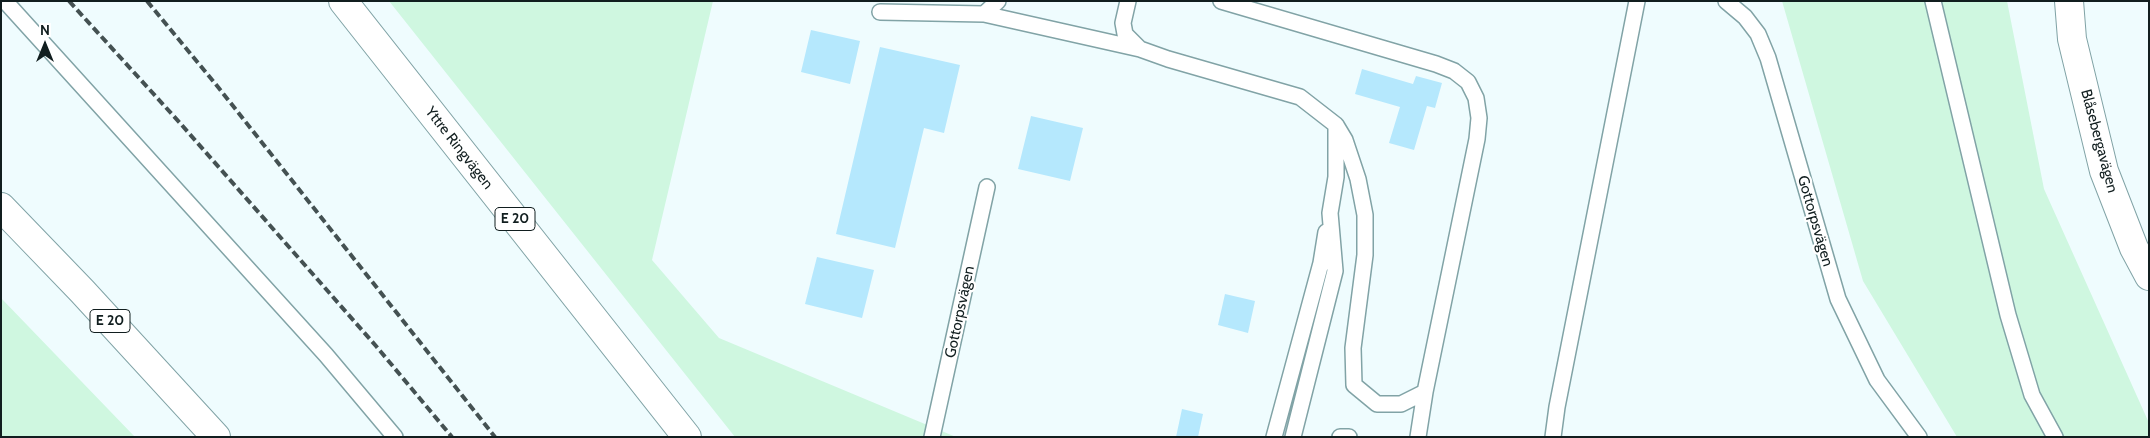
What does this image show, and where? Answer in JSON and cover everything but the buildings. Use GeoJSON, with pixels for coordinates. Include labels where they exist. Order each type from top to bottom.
{"type":"FeatureCollection","features":[{"type":"Feature","properties":{"kind":"main road","name":"Yttre Ringvägen"},"geometry":{"type":"LineString","coordinates":[[343,1],[687,437]]}},
{"type":"Feature","properties":{"kind":"main road","name":"Blåsebergavägen"},"geometry":{"type":"LineString","coordinates":[[2069,1],[2072,39],[2104,171],[2134,248],[2149,276]]}},
{"type":"Feature","properties":{"kind":"main road","name":"E 20"},"geometry":{"type":"LineString","coordinates":[[1,207],[82,291],[216,437]]}},
{"type":"Feature","properties":{"kind":"lane"},"geometry":{"type":"LineString","coordinates":[[5,1],[260,282],[395,437]]}},
{"type":"Feature","properties":{"kind":"lane"},"geometry":{"type":"LineString","coordinates":[[984,14],[998,1]]}},
{"type":"Feature","properties":{"kind":"lane"},"geometry":{"type":"LineString","coordinates":[[1128,1],[1123,23],[1126,34],[1140,49]]}},
{"type":"Feature","properties":{"kind":"lane"},"geometry":{"type":"LineString","coordinates":[[1222,1],[1436,64],[1454,71],[1468,82],[1476,98],[1479,118],[1477,139],[1425,392],[1418,437]]}},
{"type":"Feature","properties":{"kind":"lane"},"geometry":{"type":"LineString","coordinates":[[1553,437],[1557,407],[1637,1]]}},
{"type":"Feature","properties":{"kind":"lane","name":"Gottorpsvägen"},"geometry":{"type":"LineString","coordinates":[[1726,1],[1745,16],[1754,28],[1768,58],[1838,299],[1877,380],[1919,437]]}},
{"type":"Feature","properties":{"kind":"lane"},"geometry":{"type":"LineString","coordinates":[[1934,1],[2008,315],[2032,395],[2055,437]]}},
{"type":"Feature","properties":{"kind":"lane"},"geometry":{"type":"LineString","coordinates":[[880,12],[984,14],[1140,49],[1168,59],[1300,97],[1336,125],[1345,140],[1358,179],[1365,215],[1365,254],[1354,348],[1354,385],[1377,404],[1401,404],[1425,392]]}},
{"type":"Feature","properties":{"kind":"lane"},"geometry":{"type":"LineString","coordinates":[[1274,437],[1321,263],[1336,177],[1336,125]]}},
{"type":"Feature","properties":{"kind":"lane","name":"Gottorpsvägen"},"geometry":{"type":"LineString","coordinates":[[932,437],[987,187]]}},
{"type":"Feature","properties":{"kind":"lane"},"geometry":{"type":"LineString","coordinates":[[1293,437],[1335,271],[1330,213]]}},
{"type":"Feature","properties":{"kind":"lane"},"geometry":{"type":"LineString","coordinates":[[1340,437],[1349,437]]}},
{"type":"Feature","properties":{"kind":"green space"},"geometry":{"type":"Polygon","coordinates":[[[389,1],[713,1],[652,260],[719,338],[956,437],[735,437],[389,1]]]}},
{"type":"Feature","properties":{"kind":"green space"},"geometry":{"type":"Polygon","coordinates":[[[1782,1],[2007,1],[2044,189],[2149,423],[2149,437],[1957,437],[1863,281],[1782,1]]]}},
{"type":"Feature","properties":{"kind":"green space"},"geometry":{"type":"Polygon","coordinates":[[[1,298],[135,437],[1,437],[1,298]]]}},
{"type":"Feature","properties":{"kind":"railway"},"geometry":{"type":"LineString","coordinates":[[69,1],[180,123],[376,346],[452,437]]}},
{"type":"Feature","properties":{"kind":"railway"},"geometry":{"type":"LineString","coordinates":[[147,1],[218,87],[495,437]]}}]}
